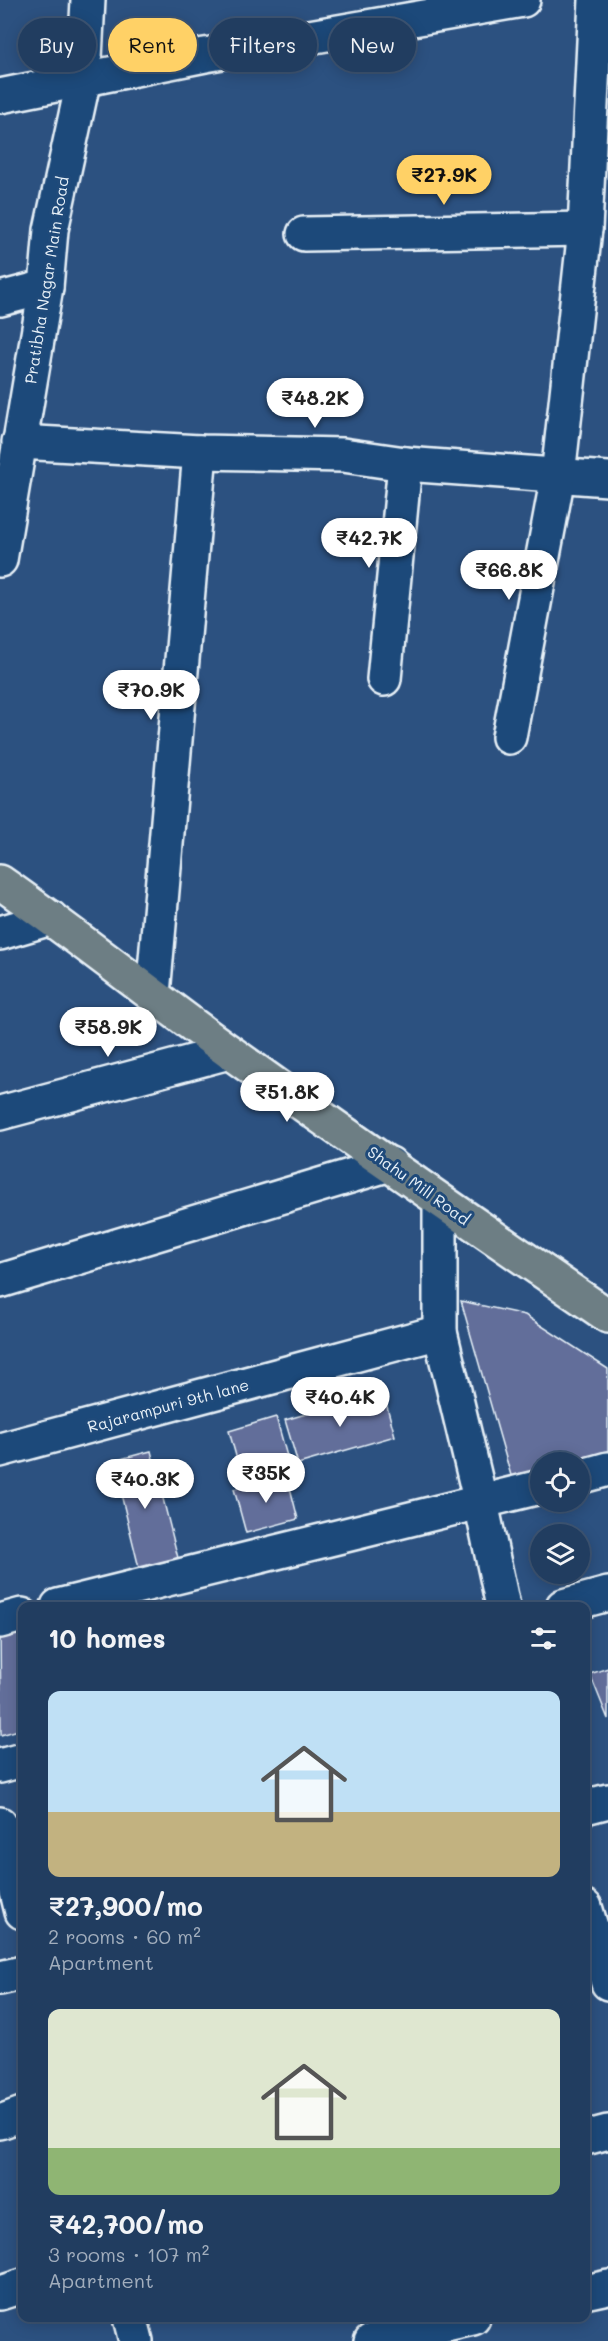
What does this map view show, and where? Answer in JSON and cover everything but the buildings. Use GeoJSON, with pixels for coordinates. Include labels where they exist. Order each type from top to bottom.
{"type":"FeatureCollection","features":[{"type":"Feature","properties":{"kind":"main road","name":"Shahu Mill Road"},"geometry":{"type":"LineString","coordinates":[[0,882],[230,1052],[440,1201],[608,1316]]}},
{"type":"Feature","properties":{"kind":"street","name":"Pratibha Nagar Main Road"},"geometry":{"type":"LineString","coordinates":[[0,560],[46,287],[51,230],[84,78],[88,0]]}},
{"type":"Feature","properties":{"kind":"street"},"geometry":{"type":"LineString","coordinates":[[0,96],[474,3],[523,0]]}},
{"type":"Feature","properties":{"kind":"street"},"geometry":{"type":"LineString","coordinates":[[509,736],[558,476],[585,230],[596,0]]}},
{"type":"Feature","properties":{"kind":"street"},"geometry":{"type":"LineString","coordinates":[[304,234],[585,230]]}},
{"type":"Feature","properties":{"kind":"street"},"geometry":{"type":"LineString","coordinates":[[0,299],[46,287]]}},
{"type":"Feature","properties":{"kind":"street"},"geometry":{"type":"LineString","coordinates":[[20,442],[200,452],[344,455],[405,464],[608,479]]}},
{"type":"Feature","properties":{"kind":"street"},"geometry":{"type":"LineString","coordinates":[[153,994],[200,452]]}},
{"type":"Feature","properties":{"kind":"street"},"geometry":{"type":"LineString","coordinates":[[384,679],[405,464]]}},
{"type":"Feature","properties":{"kind":"street"},"geometry":{"type":"LineString","coordinates":[[0,933],[51,918]]}},
{"type":"Feature","properties":{"kind":"street"},"geometry":{"type":"LineString","coordinates":[[0,1113],[230,1052]]}},
{"type":"Feature","properties":{"kind":"street"},"geometry":{"type":"LineString","coordinates":[[0,1281],[390,1164]]}},
{"type":"Feature","properties":{"kind":"street"},"geometry":{"type":"LineString","coordinates":[[440,1201],[440,1332],[502,1602]]}},
{"type":"Feature","properties":{"kind":"street","name":"Rajarampuri 9th lane"},"geometry":{"type":"LineString","coordinates":[[0,1450],[440,1332]]}},
{"type":"Feature","properties":{"kind":"street"},"geometry":{"type":"LineString","coordinates":[[590,1474],[608,1469]]}},
{"type":"Feature","properties":{"kind":"street"},"geometry":{"type":"LineString","coordinates":[[73,1602],[530,1490]]}},
{"type":"Feature","properties":{"kind":"street"},"geometry":{"type":"LineString","coordinates":[[578,1602],[608,1594]]}},
{"type":"Feature","properties":{"kind":"street"},"geometry":{"type":"LineString","coordinates":[[0,1621],[18,1616]]}},
{"type":"Feature","properties":{"kind":"street"},"geometry":{"type":"LineString","coordinates":[[0,1766],[18,1761]]}},
{"type":"Feature","properties":{"kind":"street"},"geometry":{"type":"LineString","coordinates":[[590,1806],[608,1801]]}},
{"type":"Feature","properties":{"kind":"street"},"geometry":{"type":"LineString","coordinates":[[0,1824],[18,1896]]}},
{"type":"Feature","properties":{"kind":"street"},"geometry":{"type":"LineString","coordinates":[[590,1929],[601,1977]]}},
{"type":"Feature","properties":{"kind":"street"},"geometry":{"type":"LineString","coordinates":[[0,1978],[18,1974]]}},
{"type":"Feature","properties":{"kind":"street"},"geometry":{"type":"LineString","coordinates":[[0,2122],[18,2115]]}},
{"type":"Feature","properties":{"kind":"street"},"geometry":{"type":"LineString","coordinates":[[590,2137],[608,2132]]}},
{"type":"Feature","properties":{"kind":"street"},"geometry":{"type":"LineString","coordinates":[[0,2293],[18,2287]]}},
{"type":"Feature","properties":{"kind":"street"},"geometry":{"type":"LineString","coordinates":[[590,2291],[608,2287]]}},
{"type":"Feature","properties":{"kind":"street"},"geometry":{"type":"LineString","coordinates":[[131,2322],[136,2341]]}},
{"type":"Feature","properties":{"kind":"street"},"geometry":{"type":"LineString","coordinates":[[371,2341],[455,2322]]}}]}
